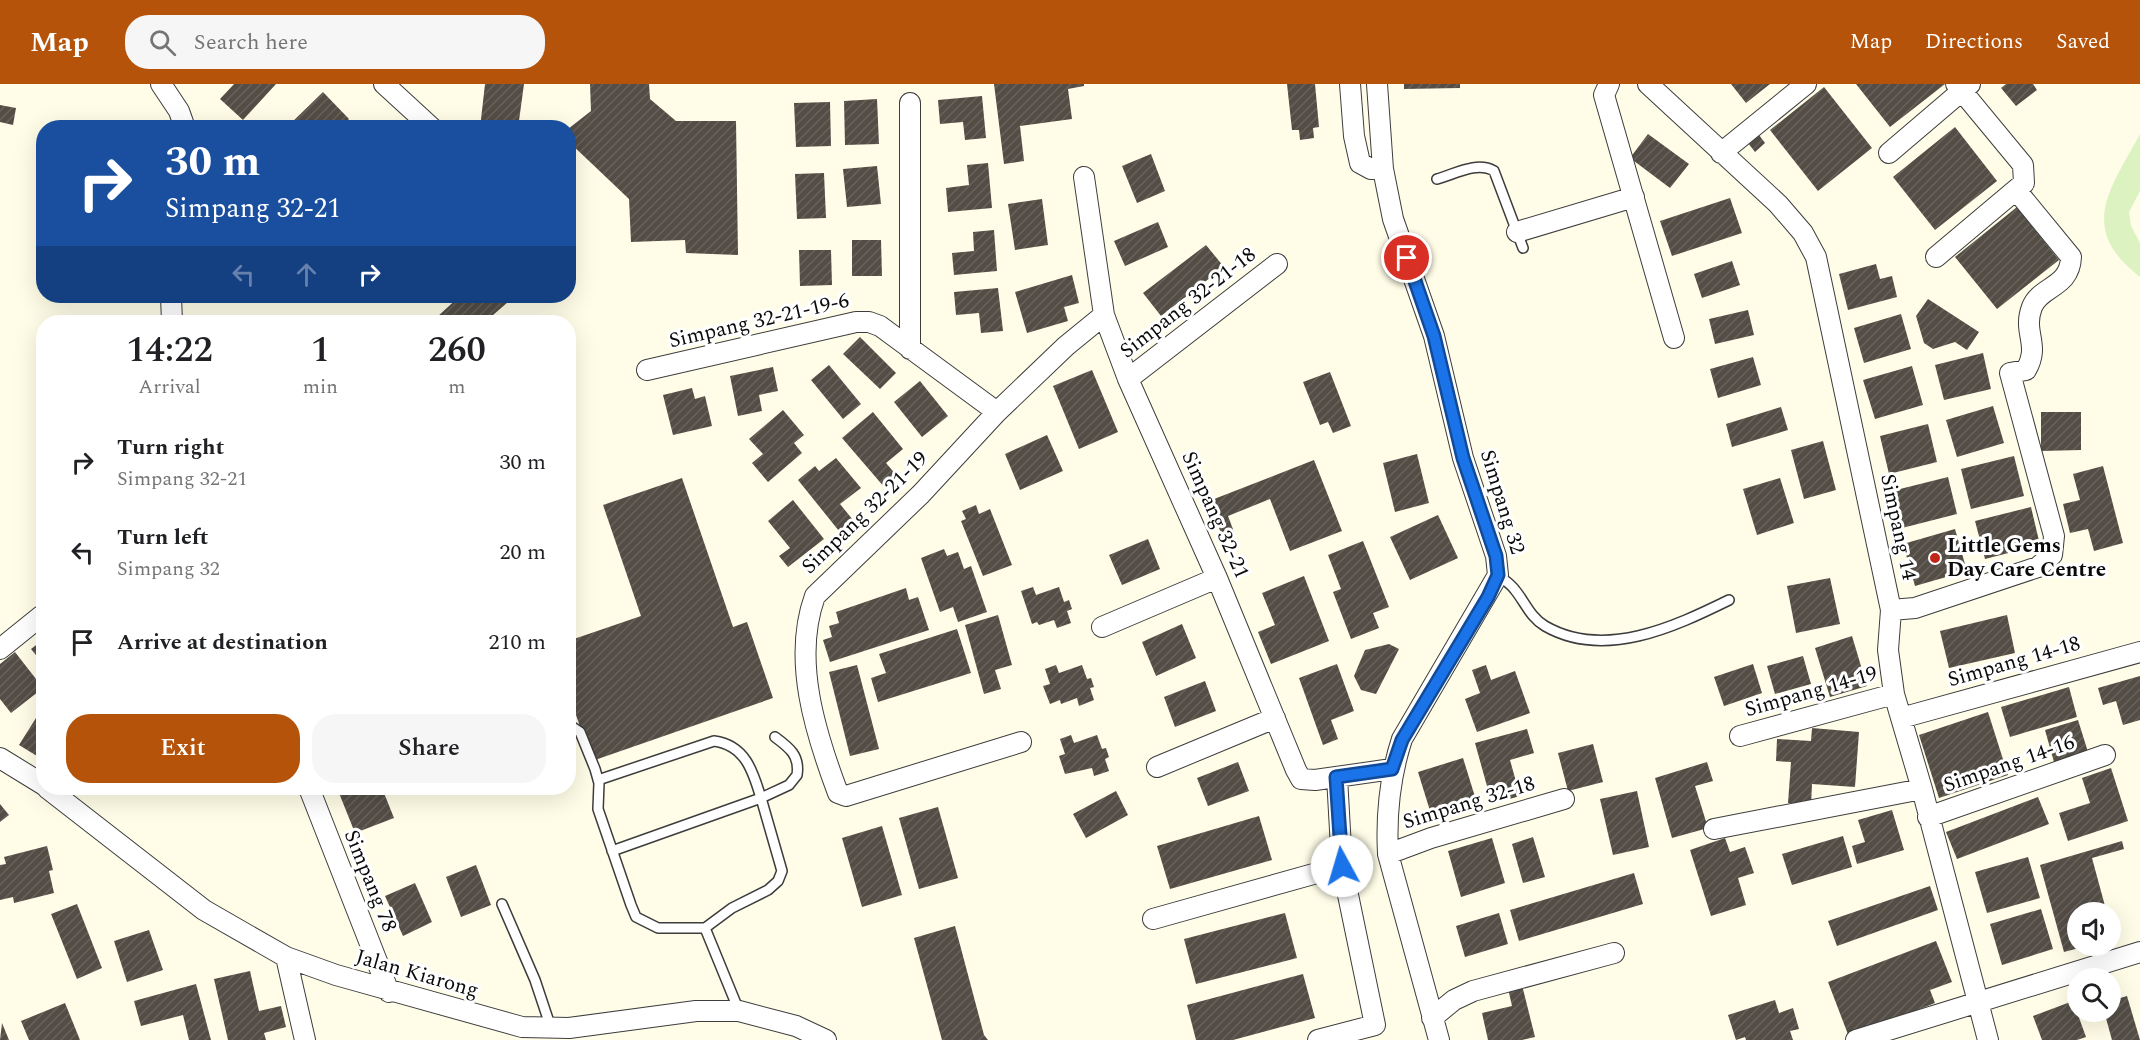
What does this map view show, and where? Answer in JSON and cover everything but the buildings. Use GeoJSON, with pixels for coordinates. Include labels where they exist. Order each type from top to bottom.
{"type":"FeatureCollection","features":[{"type":"Feature","properties":{"kind":"street"},"geometry":{"type":"LineString","coordinates":[[161,84],[179,111],[182,120]]}},
{"type":"Feature","properties":{"kind":"street"},"geometry":{"type":"LineString","coordinates":[[384,84],[423,120]]}},
{"type":"Feature","properties":{"kind":"street"},"geometry":{"type":"LineString","coordinates":[[1350,84],[1354,136],[1360,163],[1371,169],[1383,169]]}},
{"type":"Feature","properties":{"kind":"street","name":"Simpang 32"},"geometry":{"type":"LineString","coordinates":[[1377,84],[1383,169],[1393,219],[1434,336],[1463,458],[1496,556],[1498,575],[1488,597],[1402,740],[1392,769],[1387,832],[1388,854],[1439,1040]]}},
{"type":"Feature","properties":{"kind":"street"},"geometry":{"type":"LineString","coordinates":[[1609,84],[1604,95],[1674,338]]}},
{"type":"Feature","properties":{"kind":"street","name":"Simpang 14"},"geometry":{"type":"LineString","coordinates":[[1648,84],[1778,204],[1803,233],[1816,257],[1892,610],[1888,650],[1894,694],[1922,789],[1988,1040]]}},
{"type":"Feature","properties":{"kind":"street"},"geometry":{"type":"LineString","coordinates":[[1722,153],[1806,84]]}},
{"type":"Feature","properties":{"kind":"street"},"geometry":{"type":"LineString","coordinates":[[1889,153],[1963,86],[2024,165],[2024,183],[1936,257]]}},
{"type":"Feature","properties":{"kind":"street"},"geometry":{"type":"LineString","coordinates":[[910,103],[910,349]]}},
{"type":"Feature","properties":{"kind":"street","name":"Simpang 32-21"},"geometry":{"type":"LineString","coordinates":[[1084,177],[1104,315],[1128,379],[1217,578],[1301,779],[1336,777],[1392,769]]}},
{"type":"Feature","properties":{"kind":"street"},"geometry":{"type":"LineString","coordinates":[[1892,610],[1916,608],[2038,567],[2052,555],[2054,536],[2010,374],[2026,370],[2034,357],[2028,322],[2033,304],[2066,276],[2071,268],[2071,258],[2016,190]]}},
{"type":"Feature","properties":{"kind":"street"},"geometry":{"type":"LineString","coordinates":[[1520,240],[1634,197]]}},
{"type":"Feature","properties":{"kind":"street","name":"Simpang 32-21-18"},"geometry":{"type":"LineString","coordinates":[[1128,379],[1277,264]]}},
{"type":"Feature","properties":{"kind":"street","name":"Simpang 32-21-19"},"geometry":{"type":"LineString","coordinates":[[1021,742],[846,796],[838,794],[808,695],[806,673],[808,615],[815,596],[921,494],[997,412],[1065,346],[1104,315]]}},
{"type":"Feature","properties":{"kind":"street","name":"Simpang 32-21-19-6"},"geometry":{"type":"LineString","coordinates":[[648,370],[856,322],[869,322],[880,326],[997,412]]}},
{"type":"Feature","properties":{"kind":"street"},"geometry":{"type":"LineString","coordinates":[[1102,627],[1217,578]]}},
{"type":"Feature","properties":{"kind":"street"},"geometry":{"type":"LineString","coordinates":[[0,649],[36,620]]}},
{"type":"Feature","properties":{"kind":"street","name":"Simpang 14-18"},"geometry":{"type":"LineString","coordinates":[[1900,718],[2140,652]]}},
{"type":"Feature","properties":{"kind":"street","name":"Simpang 14-19"},"geometry":{"type":"LineString","coordinates":[[1740,736],[1894,694]]}},
{"type":"Feature","properties":{"kind":"street"},"geometry":{"type":"LineString","coordinates":[[1157,767],[1275,718]]}},
{"type":"Feature","properties":{"kind":"street","name":"Simpang 14-16"},"geometry":{"type":"LineString","coordinates":[[1928,817],[2105,755]]}},
{"type":"Feature","properties":{"kind":"street","name":"Jalan Kiarong"},"geometry":{"type":"LineString","coordinates":[[0,758],[36,780]]}},
{"type":"Feature","properties":{"kind":"street"},"geometry":{"type":"LineString","coordinates":[[1318,1040],[1375,1025],[1342,866],[1336,777]]}},
{"type":"Feature","properties":{"kind":"street"},"geometry":{"type":"LineString","coordinates":[[1714,830],[1922,789]]}},
{"type":"Feature","properties":{"kind":"street","name":"Jalan Kiarong"},"geometry":{"type":"LineString","coordinates":[[57,795],[204,910],[286,957],[389,992],[522,1027],[564,1032],[696,1011],[739,1011],[796,1026],[826,1040]]}},
{"type":"Feature","properties":{"kind":"street","name":"Simpang 78"},"geometry":{"type":"LineString","coordinates":[[312,795],[389,992]]}},
{"type":"Feature","properties":{"kind":"street","name":"Simpang 32-18"},"geometry":{"type":"LineString","coordinates":[[1388,854],[1431,838],[1564,799]]}},
{"type":"Feature","properties":{"kind":"street"},"geometry":{"type":"LineString","coordinates":[[1153,919],[1342,866]]}},
{"type":"Feature","properties":{"kind":"street"},"geometry":{"type":"LineString","coordinates":[[1856,1040],[2140,952]]}},
{"type":"Feature","properties":{"kind":"street"},"geometry":{"type":"LineString","coordinates":[[1432,1018],[1454,1000],[1473,991],[1614,953]]}},
{"type":"Feature","properties":{"kind":"street"},"geometry":{"type":"LineString","coordinates":[[286,957],[305,1040]]}},
{"type":"Feature","properties":{"kind":"lane"},"geometry":{"type":"LineString","coordinates":[[1437,179],[1477,167],[1485,166],[1494,171],[1520,240]]}},
{"type":"Feature","properties":{"kind":"lane"},"geometry":{"type":"LineString","coordinates":[[1498,575],[1514,589],[1530,613],[1545,626],[1582,639],[1627,640],[1694,618],[1730,600]]}},
{"type":"Feature","properties":{"kind":"lane"},"geometry":{"type":"LineString","coordinates":[[576,729],[580,732],[598,780],[598,809],[636,917],[658,928],[705,928],[732,908],[768,890],[778,881],[782,871],[781,858],[752,769],[740,751],[727,743],[714,741],[598,780]]}},
{"type":"Feature","properties":{"kind":"lane"},"geometry":{"type":"LineString","coordinates":[[612,851],[761,798],[789,784],[797,776],[796,757],[789,747],[775,737]]}},
{"type":"Feature","properties":{"kind":"lane"},"geometry":{"type":"LineString","coordinates":[[502,904],[535,980],[564,1032]]}},
{"type":"Feature","properties":{"kind":"lane"},"geometry":{"type":"LineString","coordinates":[[705,928],[739,1011]]}},
{"type":"Feature","properties":{"kind":"green space"},"geometry":{"type":"Polygon","coordinates":[[[2140,134],[2140,191],[2129,212],[2131,226],[2140,243],[2140,277],[2121,259],[2109,242],[2104,225],[2105,208],[2110,191],[2140,134]]]}},
{"type":"Feature","properties":{"kind":"place","name":"Little Gems Day Care Centre"},"geometry":{"type":"Point","coordinates":[1935,558]}},
{"type":"Feature","properties":{"kind":"route"},"geometry":{"type":"LineString","coordinates":[[1342,866],[1336,777],[1392,769],[1402,740],[1488,597],[1498,575],[1496,556],[1463,458],[1434,336],[1407,258]]}}]}
